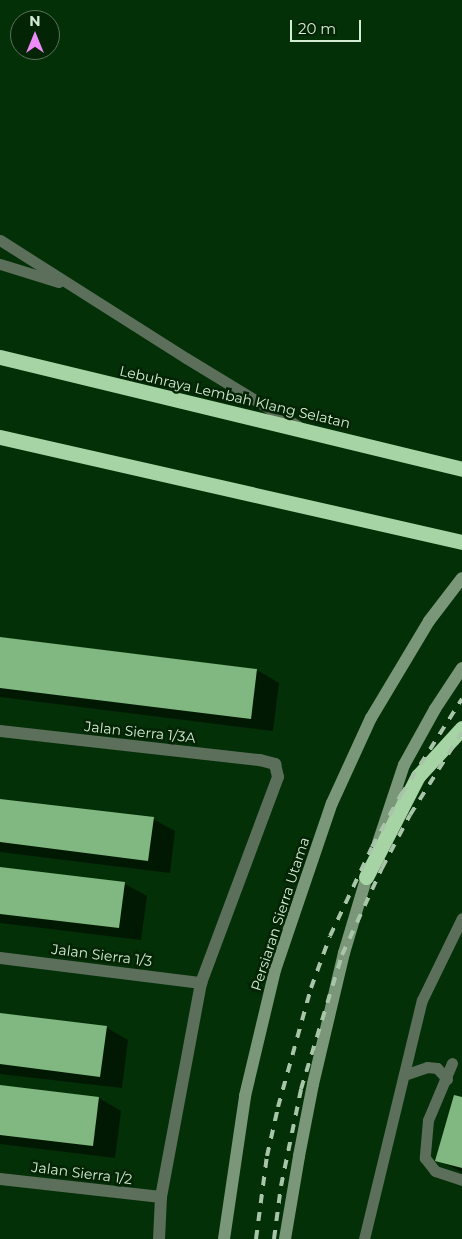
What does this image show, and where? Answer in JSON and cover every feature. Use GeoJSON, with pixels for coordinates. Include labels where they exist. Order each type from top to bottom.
{"type":"FeatureCollection","features":[{"type":"Feature","properties":{"kind":"highway","name":"Lebuhraya Lembah Klang Selatan"},"geometry":{"type":"LineString","coordinates":[[0,357],[304,429],[462,469]]}},
{"type":"Feature","properties":{"kind":"highway"},"geometry":{"type":"LineString","coordinates":[[0,437],[462,542]]}},
{"type":"Feature","properties":{"kind":"highway"},"geometry":{"type":"LineString","coordinates":[[366,877],[418,776],[462,728]]}},
{"type":"Feature","properties":{"kind":"main road","name":"Persiaran Sierra Utama"},"geometry":{"type":"LineString","coordinates":[[224,1239],[245,1096],[275,970],[332,803],[371,718],[429,621],[462,578]]}},
{"type":"Feature","properties":{"kind":"main road"},"geometry":{"type":"LineString","coordinates":[[286,1239],[298,1156],[344,953],[366,877],[404,765],[435,710],[462,668]]}},
{"type":"Feature","properties":{"kind":"street","name":"Jalan Sierra 1/3A"},"geometry":{"type":"LineString","coordinates":[[0,731],[260,760],[275,764],[278,777],[201,983]]}},
{"type":"Feature","properties":{"kind":"street","name":"Jalan Sierra 1/3"},"geometry":{"type":"LineString","coordinates":[[0,958],[201,983]]}},
{"type":"Feature","properties":{"kind":"street"},"geometry":{"type":"LineString","coordinates":[[159,1239],[161,1197],[201,983]]}},
{"type":"Feature","properties":{"kind":"street","name":"Jalan Sierra 1/2"},"geometry":{"type":"LineString","coordinates":[[0,1179],[161,1197]]}},
{"type":"Feature","properties":{"kind":"lane"},"geometry":{"type":"LineString","coordinates":[[0,240],[304,429]]}},
{"type":"Feature","properties":{"kind":"lane"},"geometry":{"type":"LineString","coordinates":[[0,264],[74,287]]}},
{"type":"Feature","properties":{"kind":"lane"},"geometry":{"type":"LineString","coordinates":[[364,1239],[422,1000],[462,918]]}},
{"type":"Feature","properties":{"kind":"lane"},"geometry":{"type":"LineString","coordinates":[[452,1063],[447,1079],[428,1120],[425,1158],[435,1171],[462,1180]]}},
{"type":"Feature","properties":{"kind":"lane"},"geometry":{"type":"LineString","coordinates":[[404,1074],[427,1067],[437,1068],[447,1079]]}},
{"type":"Feature","properties":{"kind":"building"},"geometry":{"type":"Polygon","coordinates":[[[0,637],[257,669],[251,719],[0,688],[0,637]]]}},
{"type":"Feature","properties":{"kind":"building"},"geometry":{"type":"Polygon","coordinates":[[[0,799],[154,817],[148,861],[0,842],[0,799]]]}},
{"type":"Feature","properties":{"kind":"building"},"geometry":{"type":"Polygon","coordinates":[[[0,867],[125,882],[119,928],[0,914],[0,867]]]}},
{"type":"Feature","properties":{"kind":"building"},"geometry":{"type":"Polygon","coordinates":[[[0,1013],[107,1026],[100,1077],[0,1064],[0,1013]]]}},
{"type":"Feature","properties":{"kind":"building"},"geometry":{"type":"Polygon","coordinates":[[[0,1085],[99,1097],[93,1146],[0,1135],[0,1085]]]}},
{"type":"Feature","properties":{"kind":"building"},"geometry":{"type":"Polygon","coordinates":[[[454,1095],[462,1097],[462,1168],[435,1161],[454,1095]]]}},
{"type":"Feature","properties":{"kind":"railway"},"geometry":{"type":"LineString","coordinates":[[256,1239],[267,1156],[278,1107],[311,988],[330,936],[372,847],[401,795],[462,699]]}},
{"type":"Feature","properties":{"kind":"railway"},"geometry":{"type":"LineString","coordinates":[[274,1239],[281,1186],[301,1089],[342,955],[382,868],[410,815],[462,732]]}}]}
